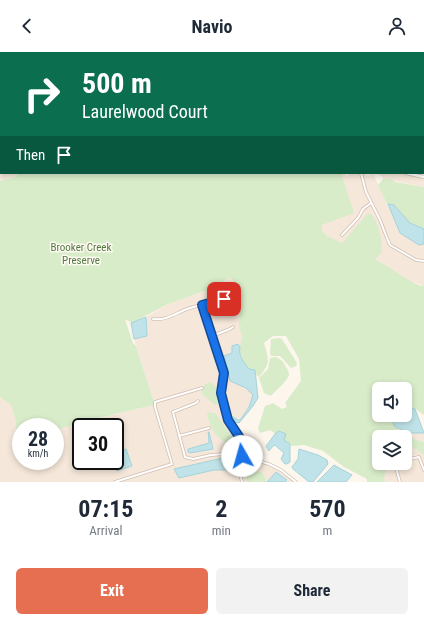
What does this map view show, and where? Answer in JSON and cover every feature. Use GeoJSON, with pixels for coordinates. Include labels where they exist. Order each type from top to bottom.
{"type":"FeatureCollection","features":[{"type":"Feature","properties":{"kind":"street"},"geometry":{"type":"LineString","coordinates":[[362,174],[366,192],[380,220],[390,245],[416,260],[424,261]]}},
{"type":"Feature","properties":{"kind":"street"},"geometry":{"type":"LineString","coordinates":[[410,174],[424,177]]}},
{"type":"Feature","properties":{"kind":"street"},"geometry":{"type":"LineString","coordinates":[[342,235],[358,218],[363,209],[372,203]]}},
{"type":"Feature","properties":{"kind":"street"},"geometry":{"type":"LineString","coordinates":[[153,319],[158,320],[224,299],[224,295]]}},
{"type":"Feature","properties":{"kind":"street"},"geometry":{"type":"LineString","coordinates":[[202,305],[224,373],[221,393],[228,420],[242,441],[240,474],[242,482]]}},
{"type":"Feature","properties":{"kind":"street"},"geometry":{"type":"LineString","coordinates":[[212,336],[230,330],[233,327]]}},
{"type":"Feature","properties":{"kind":"street"},"geometry":{"type":"LineString","coordinates":[[114,482],[172,464],[155,407],[155,402],[202,388]]}},
{"type":"Feature","properties":{"kind":"street"},"geometry":{"type":"LineString","coordinates":[[198,401],[173,412],[185,457],[193,459],[211,455],[242,456],[269,464],[281,470],[296,482]]}},
{"type":"Feature","properties":{"kind":"street"},"geometry":{"type":"LineString","coordinates":[[179,436],[209,428]]}},
{"type":"Feature","properties":{"kind":"street"},"geometry":{"type":"LineString","coordinates":[[412,458],[418,457],[424,470]]}},
{"type":"Feature","properties":{"kind":"street"},"geometry":{"type":"LineString","coordinates":[[397,470],[400,482]]}},
{"type":"Feature","properties":{"kind":"shaded area"},"geometry":{"type":"Polygon","coordinates":[[[0,174],[18,174],[16,177],[0,181],[0,174]]]}},
{"type":"Feature","properties":{"kind":"shaded area"},"geometry":{"type":"Polygon","coordinates":[[[339,174],[345,174],[346,176],[348,174],[360,174],[365,192],[370,203],[362,208],[357,218],[340,235],[342,237],[359,219],[363,210],[371,205],[379,220],[385,239],[389,246],[415,261],[424,262],[424,286],[394,275],[368,271],[358,229],[342,245],[329,238],[320,227],[339,174]]]}},
{"type":"Feature","properties":{"kind":"shaded area"},"geometry":{"type":"Polygon","coordinates":[[[363,174],[365,174],[366,176],[374,175],[400,233],[419,245],[424,244],[424,260],[416,259],[391,244],[381,219],[367,192],[363,174]]]}},
{"type":"Feature","properties":{"kind":"shaded area"},"geometry":{"type":"Polygon","coordinates":[[[378,174],[405,174],[424,179],[424,187],[383,179],[383,177],[378,174]]]}},
{"type":"Feature","properties":{"kind":"shaded area"},"geometry":{"type":"Polygon","coordinates":[[[230,277],[242,293],[246,320],[240,347],[232,353],[224,356],[230,381],[246,388],[253,395],[249,407],[241,419],[231,416],[227,400],[224,397],[224,399],[222,393],[225,373],[214,336],[231,331],[234,327],[232,325],[230,328],[213,334],[204,306],[225,300],[225,294],[223,294],[223,298],[185,309],[175,314],[158,319],[153,318],[152,320],[159,321],[202,307],[223,373],[220,394],[228,420],[240,442],[240,454],[211,454],[189,458],[186,456],[181,437],[210,429],[210,427],[180,434],[174,413],[197,404],[200,401],[198,399],[196,402],[174,409],[172,414],[185,458],[193,460],[211,456],[240,457],[241,482],[119,482],[173,465],[156,403],[203,388],[202,386],[154,402],[134,339],[147,335],[146,317],[166,305],[215,287],[230,277]],[[209,432],[207,433],[209,443],[190,453],[213,449],[209,432]],[[223,458],[175,469],[179,478],[214,470],[234,470],[223,458]]]}},
{"type":"Feature","properties":{"kind":"shaded area"},"geometry":{"type":"Polygon","coordinates":[[[0,397],[8,403],[24,404],[17,418],[12,418],[12,470],[64,470],[64,427],[72,425],[72,470],[124,470],[124,452],[126,450],[124,451],[124,418],[100,418],[154,405],[171,464],[110,482],[0,482],[0,397]]]}},
{"type":"Feature","properties":{"kind":"shaded area"},"geometry":{"type":"Polygon","coordinates":[[[394,426],[402,430],[396,430],[394,426]]]}},
{"type":"Feature","properties":{"kind":"shaded area"},"geometry":{"type":"Polygon","coordinates":[[[412,433],[424,433],[424,442],[412,440],[412,433]]]}},
{"type":"Feature","properties":{"kind":"shaded area"},"geometry":{"type":"Polygon","coordinates":[[[412,446],[424,455],[424,467],[421,458],[416,455],[412,456],[412,446]]]}},
{"type":"Feature","properties":{"kind":"shaded area"},"geometry":{"type":"Polygon","coordinates":[[[242,457],[269,465],[280,471],[294,482],[285,482],[276,473],[267,482],[263,473],[246,480],[247,482],[244,482],[241,474],[242,457]]]}},
{"type":"Feature","properties":{"kind":"shaded area"},"geometry":{"type":"Polygon","coordinates":[[[416,458],[420,461],[424,474],[424,482],[402,482],[398,470],[412,470],[412,459],[416,458]]]}},
{"type":"Feature","properties":{"kind":"shaded area"},"geometry":{"type":"Polygon","coordinates":[[[386,470],[396,470],[399,482],[382,482],[386,470]]]}},
{"type":"Feature","properties":{"kind":"green space","name":"Brooker Creek Preserve"},"geometry":{"type":"Polygon","coordinates":[[[18,174],[341,174],[354,213],[322,225],[322,230],[327,236],[342,243],[368,213],[371,214],[378,227],[382,247],[382,252],[375,259],[414,283],[421,286],[424,285],[424,415],[416,409],[412,409],[412,382],[372,382],[372,422],[401,422],[397,430],[372,430],[372,470],[386,470],[384,477],[385,482],[367,482],[367,479],[344,467],[323,451],[304,445],[292,446],[270,430],[260,433],[258,428],[265,406],[273,403],[282,409],[287,407],[285,403],[301,381],[299,359],[286,336],[273,336],[264,343],[268,361],[266,368],[259,377],[244,365],[239,350],[242,337],[239,325],[241,305],[240,290],[230,277],[215,287],[166,305],[132,323],[125,319],[133,343],[136,346],[154,405],[98,418],[72,418],[72,425],[64,427],[64,418],[15,418],[11,404],[0,397],[0,181],[16,177],[18,174]]]}},
{"type":"Feature","properties":{"kind":"green space"},"geometry":{"type":"Polygon","coordinates":[[[383,179],[392,179],[395,182],[424,187],[424,229],[410,223],[394,205],[387,204],[378,185],[383,179]]]}},
{"type":"Feature","properties":{"kind":"green space"},"geometry":{"type":"Polygon","coordinates":[[[271,339],[282,339],[297,363],[296,366],[291,368],[280,356],[272,356],[270,354],[271,339]]]}},
{"type":"Feature","properties":{"kind":"green space"},"geometry":{"type":"Polygon","coordinates":[[[276,357],[283,362],[289,374],[271,396],[264,393],[259,378],[268,369],[270,358],[276,357]]]}},
{"type":"Feature","properties":{"kind":"green space"},"geometry":{"type":"Polygon","coordinates":[[[210,382],[219,388],[220,403],[216,405],[201,393],[204,385],[210,382]]]}},
{"type":"Feature","properties":{"kind":"green space"},"geometry":{"type":"Polygon","coordinates":[[[210,412],[216,414],[233,438],[232,446],[218,437],[212,429],[207,414],[210,412]]]}},
{"type":"Feature","properties":{"kind":"green space"},"geometry":{"type":"Polygon","coordinates":[[[412,439],[424,442],[424,455],[413,447],[412,439]]]}},
{"type":"Feature","properties":{"kind":"green space"},"geometry":{"type":"Polygon","coordinates":[[[245,440],[256,443],[262,454],[255,456],[247,455],[244,448],[245,440]]]}},
{"type":"Feature","properties":{"kind":"green space"},"geometry":{"type":"Polygon","coordinates":[[[253,470],[263,473],[267,482],[247,482],[246,477],[253,470]]]}},
{"type":"Feature","properties":{"kind":"water"},"geometry":{"type":"Polygon","coordinates":[[[388,204],[394,205],[410,223],[424,229],[424,244],[419,245],[400,233],[388,204]]]}},
{"type":"Feature","properties":{"kind":"water"},"geometry":{"type":"Polygon","coordinates":[[[146,317],[147,336],[134,339],[131,323],[146,317]]]}},
{"type":"Feature","properties":{"kind":"water"},"geometry":{"type":"Polygon","coordinates":[[[238,344],[243,362],[249,369],[255,370],[258,398],[239,423],[235,422],[231,416],[239,420],[241,419],[249,407],[253,395],[246,388],[230,381],[224,356],[232,353],[232,346],[238,344]]]}},
{"type":"Feature","properties":{"kind":"water"},"geometry":{"type":"Polygon","coordinates":[[[412,409],[415,409],[424,433],[412,433],[412,430],[402,430],[394,426],[393,422],[412,422],[412,409]]]}},
{"type":"Feature","properties":{"kind":"water"},"geometry":{"type":"Polygon","coordinates":[[[279,431],[286,434],[284,440],[290,444],[290,462],[287,464],[285,464],[281,459],[284,453],[275,445],[269,451],[266,446],[279,431]]]}},
{"type":"Feature","properties":{"kind":"water"},"geometry":{"type":"Polygon","coordinates":[[[208,432],[213,449],[190,453],[188,452],[188,449],[209,443],[208,432]]]}},
{"type":"Feature","properties":{"kind":"water"},"geometry":{"type":"Polygon","coordinates":[[[126,449],[132,466],[124,469],[124,450],[126,449]]]}},
{"type":"Feature","properties":{"kind":"water"},"geometry":{"type":"Polygon","coordinates":[[[299,449],[318,455],[327,460],[328,464],[313,482],[309,482],[292,467],[298,459],[299,449]]]}},
{"type":"Feature","properties":{"kind":"water"},"geometry":{"type":"Polygon","coordinates":[[[223,458],[236,461],[235,470],[214,470],[179,478],[174,469],[223,458]]]}},
{"type":"Feature","properties":{"kind":"water"},"geometry":{"type":"Polygon","coordinates":[[[334,465],[352,475],[346,482],[317,482],[334,465]]]}},
{"type":"Feature","properties":{"kind":"water"},"geometry":{"type":"Polygon","coordinates":[[[276,472],[287,480],[285,482],[267,482],[276,472]]]}},
{"type":"Feature","properties":{"kind":"route"},"geometry":{"type":"LineString","coordinates":[[224,299],[202,305],[224,373],[221,393],[228,420],[242,441],[242,456]]}}]}
